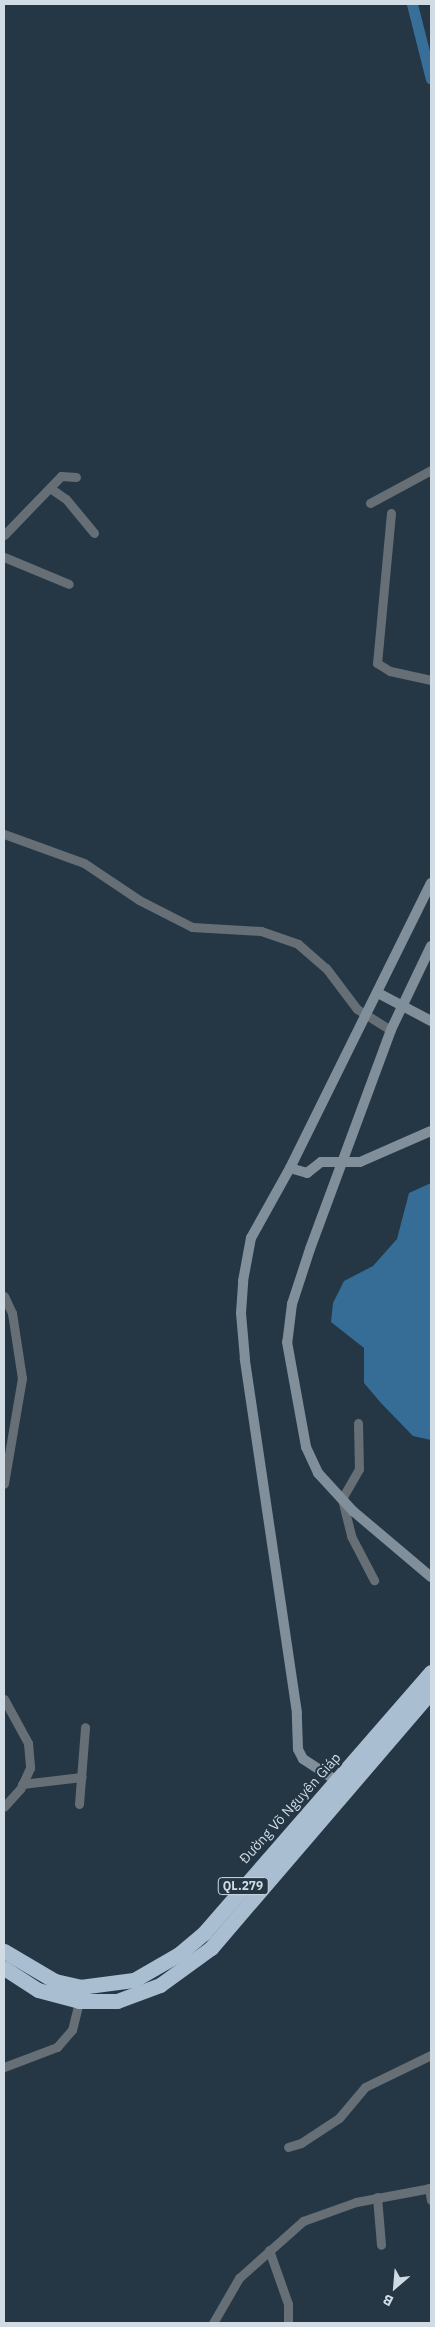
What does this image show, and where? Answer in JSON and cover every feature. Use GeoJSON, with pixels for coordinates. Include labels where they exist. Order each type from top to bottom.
{"type":"FeatureCollection","features":[{"type":"Feature","properties":{"kind":"highway","name":"Đường Võ Nguyên Giáp"},"geometry":{"type":"LineString","coordinates":[[7,1964],[38,1990],[79,2001],[117,2001],[138,1994],[184,1969],[211,1948],[431,1672]]}},
{"type":"Feature","properties":{"kind":"highway","name":"Đường Võ Nguyên Giáp"},"geometry":{"type":"LineString","coordinates":[[7,1964],[55,1981],[80,1987],[134,1980],[157,1968],[204,1933],[431,1691]]}},
{"type":"Feature","properties":{"kind":"street"},"geometry":{"type":"LineString","coordinates":[[370,503],[431,470]]}},
{"type":"Feature","properties":{"kind":"street"},"geometry":{"type":"LineString","coordinates":[[4,535],[61,476],[76,477]]}},
{"type":"Feature","properties":{"kind":"street"},"geometry":{"type":"LineString","coordinates":[[50,488],[66,499],[94,533]]}},
{"type":"Feature","properties":{"kind":"street"},"geometry":{"type":"LineString","coordinates":[[390,513],[378,663],[390,671],[431,680]]}},
{"type":"Feature","properties":{"kind":"street"},"geometry":{"type":"LineString","coordinates":[[4,557],[69,584]]}},
{"type":"Feature","properties":{"kind":"street"},"geometry":{"type":"LineString","coordinates":[[4,834],[84,863],[138,900],[192,927],[261,930],[298,944],[326,968],[350,1002],[364,1014],[391,1030]]}},
{"type":"Feature","properties":{"kind":"street"},"geometry":{"type":"LineString","coordinates":[[342,1784],[303,1759],[298,1749],[298,1713],[241,1313],[251,1238],[290,1168],[364,1014],[378,993],[431,883]]}},
{"type":"Feature","properties":{"kind":"street"},"geometry":{"type":"LineString","coordinates":[[431,946],[391,1030],[342,1164],[292,1304],[287,1342],[306,1447],[318,1473],[342,1499],[431,1576]]}},
{"type":"Feature","properties":{"kind":"street"},"geometry":{"type":"LineString","coordinates":[[378,993],[431,1021]]}},
{"type":"Feature","properties":{"kind":"street"},"geometry":{"type":"LineString","coordinates":[[290,1168],[307,1173],[321,1162],[342,1164],[379,1156],[431,1132]]}},
{"type":"Feature","properties":{"kind":"street"},"geometry":{"type":"LineString","coordinates":[[4,1296],[12,1313],[22,1378],[4,1483]]}},
{"type":"Feature","properties":{"kind":"street"},"geometry":{"type":"LineString","coordinates":[[358,1423],[359,1469],[342,1499],[351,1536],[374,1580]]}},
{"type":"Feature","properties":{"kind":"street"},"geometry":{"type":"LineString","coordinates":[[4,1699],[28,1743],[30,1768],[22,1784],[4,1807]]}},
{"type":"Feature","properties":{"kind":"street"},"geometry":{"type":"LineString","coordinates":[[79,1804],[85,1727]]}},
{"type":"Feature","properties":{"kind":"street"},"geometry":{"type":"LineString","coordinates":[[22,1784],[82,1777]]}},
{"type":"Feature","properties":{"kind":"street"},"geometry":{"type":"LineString","coordinates":[[4,2067],[57,2047],[72,2030],[79,2001]]}},
{"type":"Feature","properties":{"kind":"street"},"geometry":{"type":"LineString","coordinates":[[288,2147],[301,2143],[339,2118],[365,2087],[431,2054]]}},
{"type":"Feature","properties":{"kind":"street"},"geometry":{"type":"LineString","coordinates":[[213,2323],[239,2278],[303,2221],[324,2211],[377,2197],[430,2188],[431,2200]]}},
{"type":"Feature","properties":{"kind":"street"},"geometry":{"type":"LineString","coordinates":[[377,2197],[381,2245]]}},
{"type":"Feature","properties":{"kind":"street"},"geometry":{"type":"LineString","coordinates":[[269,2250],[288,2304],[288,2323]]}},
{"type":"Feature","properties":{"kind":"shaded area"},"geometry":{"type":"Polygon","coordinates":[[[431,1183],[431,1440],[413,1436],[364,1383],[364,1348],[331,1322],[333,1303],[344,1281],[373,1266],[397,1239],[409,1193],[431,1183]]]}},
{"type":"Feature","properties":{"kind":"waterway"},"geometry":{"type":"LineString","coordinates":[[412,4],[431,79]]}}]}
